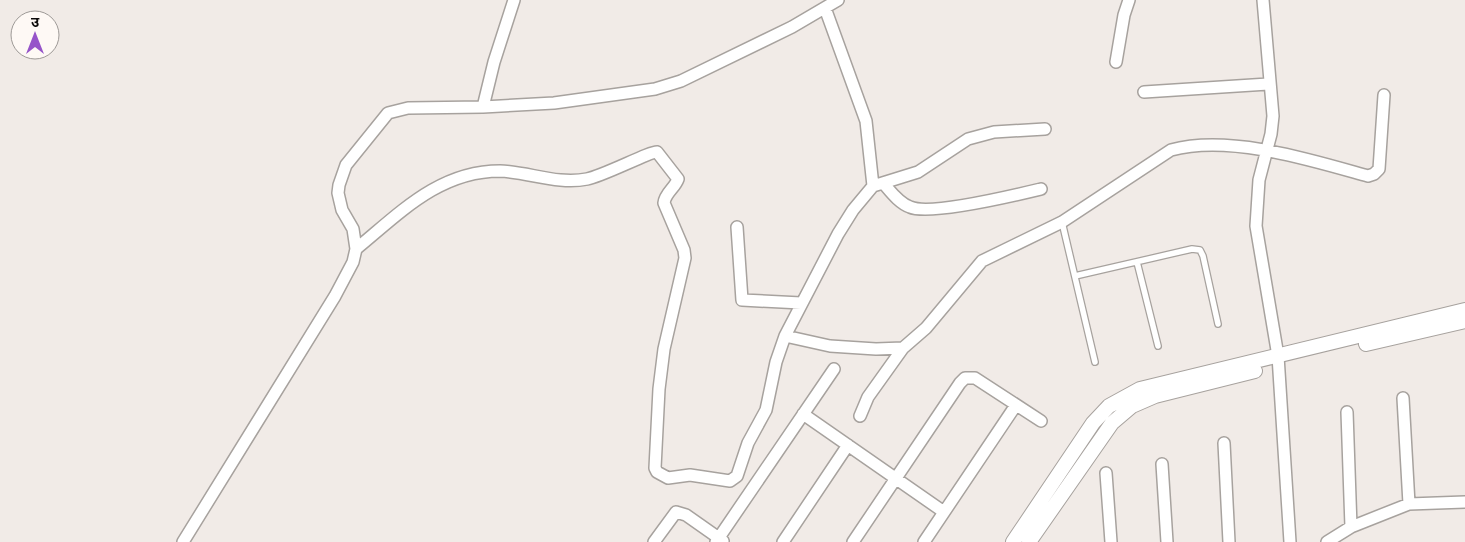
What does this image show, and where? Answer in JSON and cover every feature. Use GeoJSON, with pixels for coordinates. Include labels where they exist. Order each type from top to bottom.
{"type":"FeatureCollection","features":[{"type":"Feature","properties":{"kind":"street"},"geometry":{"type":"LineString","coordinates":[[484,107],[494,62],[514,0]]}},
{"type":"Feature","properties":{"kind":"street"},"geometry":{"type":"LineString","coordinates":[[183,542],[335,296],[353,262],[356,249],[353,229],[342,210],[338,193],[339,186],[346,165],[388,113],[408,108],[484,107],[554,103],[655,90],[681,81],[792,27],[838,0]]}},
{"type":"Feature","properties":{"kind":"street"},"geometry":{"type":"LineString","coordinates":[[1116,62],[1124,15],[1129,0]]}},
{"type":"Feature","properties":{"kind":"street"},"geometry":{"type":"LineString","coordinates":[[1263,0],[1268,84],[1272,116],[1271,134],[1265,151],[1259,180],[1256,226],[1278,360],[1290,542]]}},
{"type":"Feature","properties":{"kind":"street"},"geometry":{"type":"LineString","coordinates":[[825,8],[866,121],[878,185],[904,205],[920,209],[988,202],[1041,189]]}},
{"type":"Feature","properties":{"kind":"street"},"geometry":{"type":"LineString","coordinates":[[1144,92],[1268,84]]}},
{"type":"Feature","properties":{"kind":"street"},"geometry":{"type":"LineString","coordinates":[[860,416],[868,398],[903,348],[926,328],[982,261],[1062,222],[1171,150],[1190,145],[1212,145],[1265,151],[1320,162],[1368,176],[1374,174],[1379,169],[1384,95]]}},
{"type":"Feature","properties":{"kind":"street"},"geometry":{"type":"LineString","coordinates":[[356,249],[424,193],[466,175],[501,171],[549,180],[586,180],[613,171],[649,153],[655,151],[659,153],[678,179],[676,186],[664,198],[664,202],[684,250],[685,258],[664,349],[658,398],[655,468],[657,472],[668,478],[690,475],[730,481],[735,479],[748,443],[766,410],[776,362],[785,336],[801,303],[853,210],[878,185],[918,172],[968,139],[994,132],[1045,129]]}},
{"type":"Feature","properties":{"kind":"street"},"geometry":{"type":"LineString","coordinates":[[737,227],[742,300],[801,303]]}},
{"type":"Feature","properties":{"kind":"street"},"geometry":{"type":"LineString","coordinates":[[1029,542],[1112,423],[1132,406],[1155,396],[1278,360],[1465,310]]}},
{"type":"Feature","properties":{"kind":"street"},"geometry":{"type":"LineString","coordinates":[[1013,542],[1093,423],[1109,406],[1140,389],[1465,321]]}},
{"type":"Feature","properties":{"kind":"street"},"geometry":{"type":"LineString","coordinates":[[785,336],[847,348],[903,348]]}},
{"type":"Feature","properties":{"kind":"street"},"geometry":{"type":"LineString","coordinates":[[654,542],[676,512],[686,515],[720,541],[834,369]]}},
{"type":"Feature","properties":{"kind":"street"},"geometry":{"type":"LineString","coordinates":[[853,542],[897,479],[960,382],[966,378],[975,378],[1040,421]]}},
{"type":"Feature","properties":{"kind":"street"},"geometry":{"type":"LineString","coordinates":[[1403,398],[1409,504]]}},
{"type":"Feature","properties":{"kind":"street"},"geometry":{"type":"LineString","coordinates":[[924,542],[1016,405]]}},
{"type":"Feature","properties":{"kind":"street"},"geometry":{"type":"LineString","coordinates":[[1347,412],[1351,527]]}},
{"type":"Feature","properties":{"kind":"street"},"geometry":{"type":"LineString","coordinates":[[803,414],[944,512]]}},
{"type":"Feature","properties":{"kind":"street"},"geometry":{"type":"LineString","coordinates":[[1224,443],[1229,542]]}},
{"type":"Feature","properties":{"kind":"street"},"geometry":{"type":"LineString","coordinates":[[783,542],[848,445]]}},
{"type":"Feature","properties":{"kind":"street"},"geometry":{"type":"LineString","coordinates":[[1162,464],[1167,542]]}},
{"type":"Feature","properties":{"kind":"street"},"geometry":{"type":"LineString","coordinates":[[1106,473],[1111,542]]}},
{"type":"Feature","properties":{"kind":"street"},"geometry":{"type":"LineString","coordinates":[[1327,542],[1351,527],[1409,504],[1465,502]]}},
{"type":"Feature","properties":{"kind":"lane"},"geometry":{"type":"LineString","coordinates":[[1062,222],[1095,362]]}},
{"type":"Feature","properties":{"kind":"lane"},"geometry":{"type":"LineString","coordinates":[[1075,276],[1192,249],[1200,250],[1218,324]]}},
{"type":"Feature","properties":{"kind":"lane"},"geometry":{"type":"LineString","coordinates":[[1137,262],[1158,346]]}}]}
